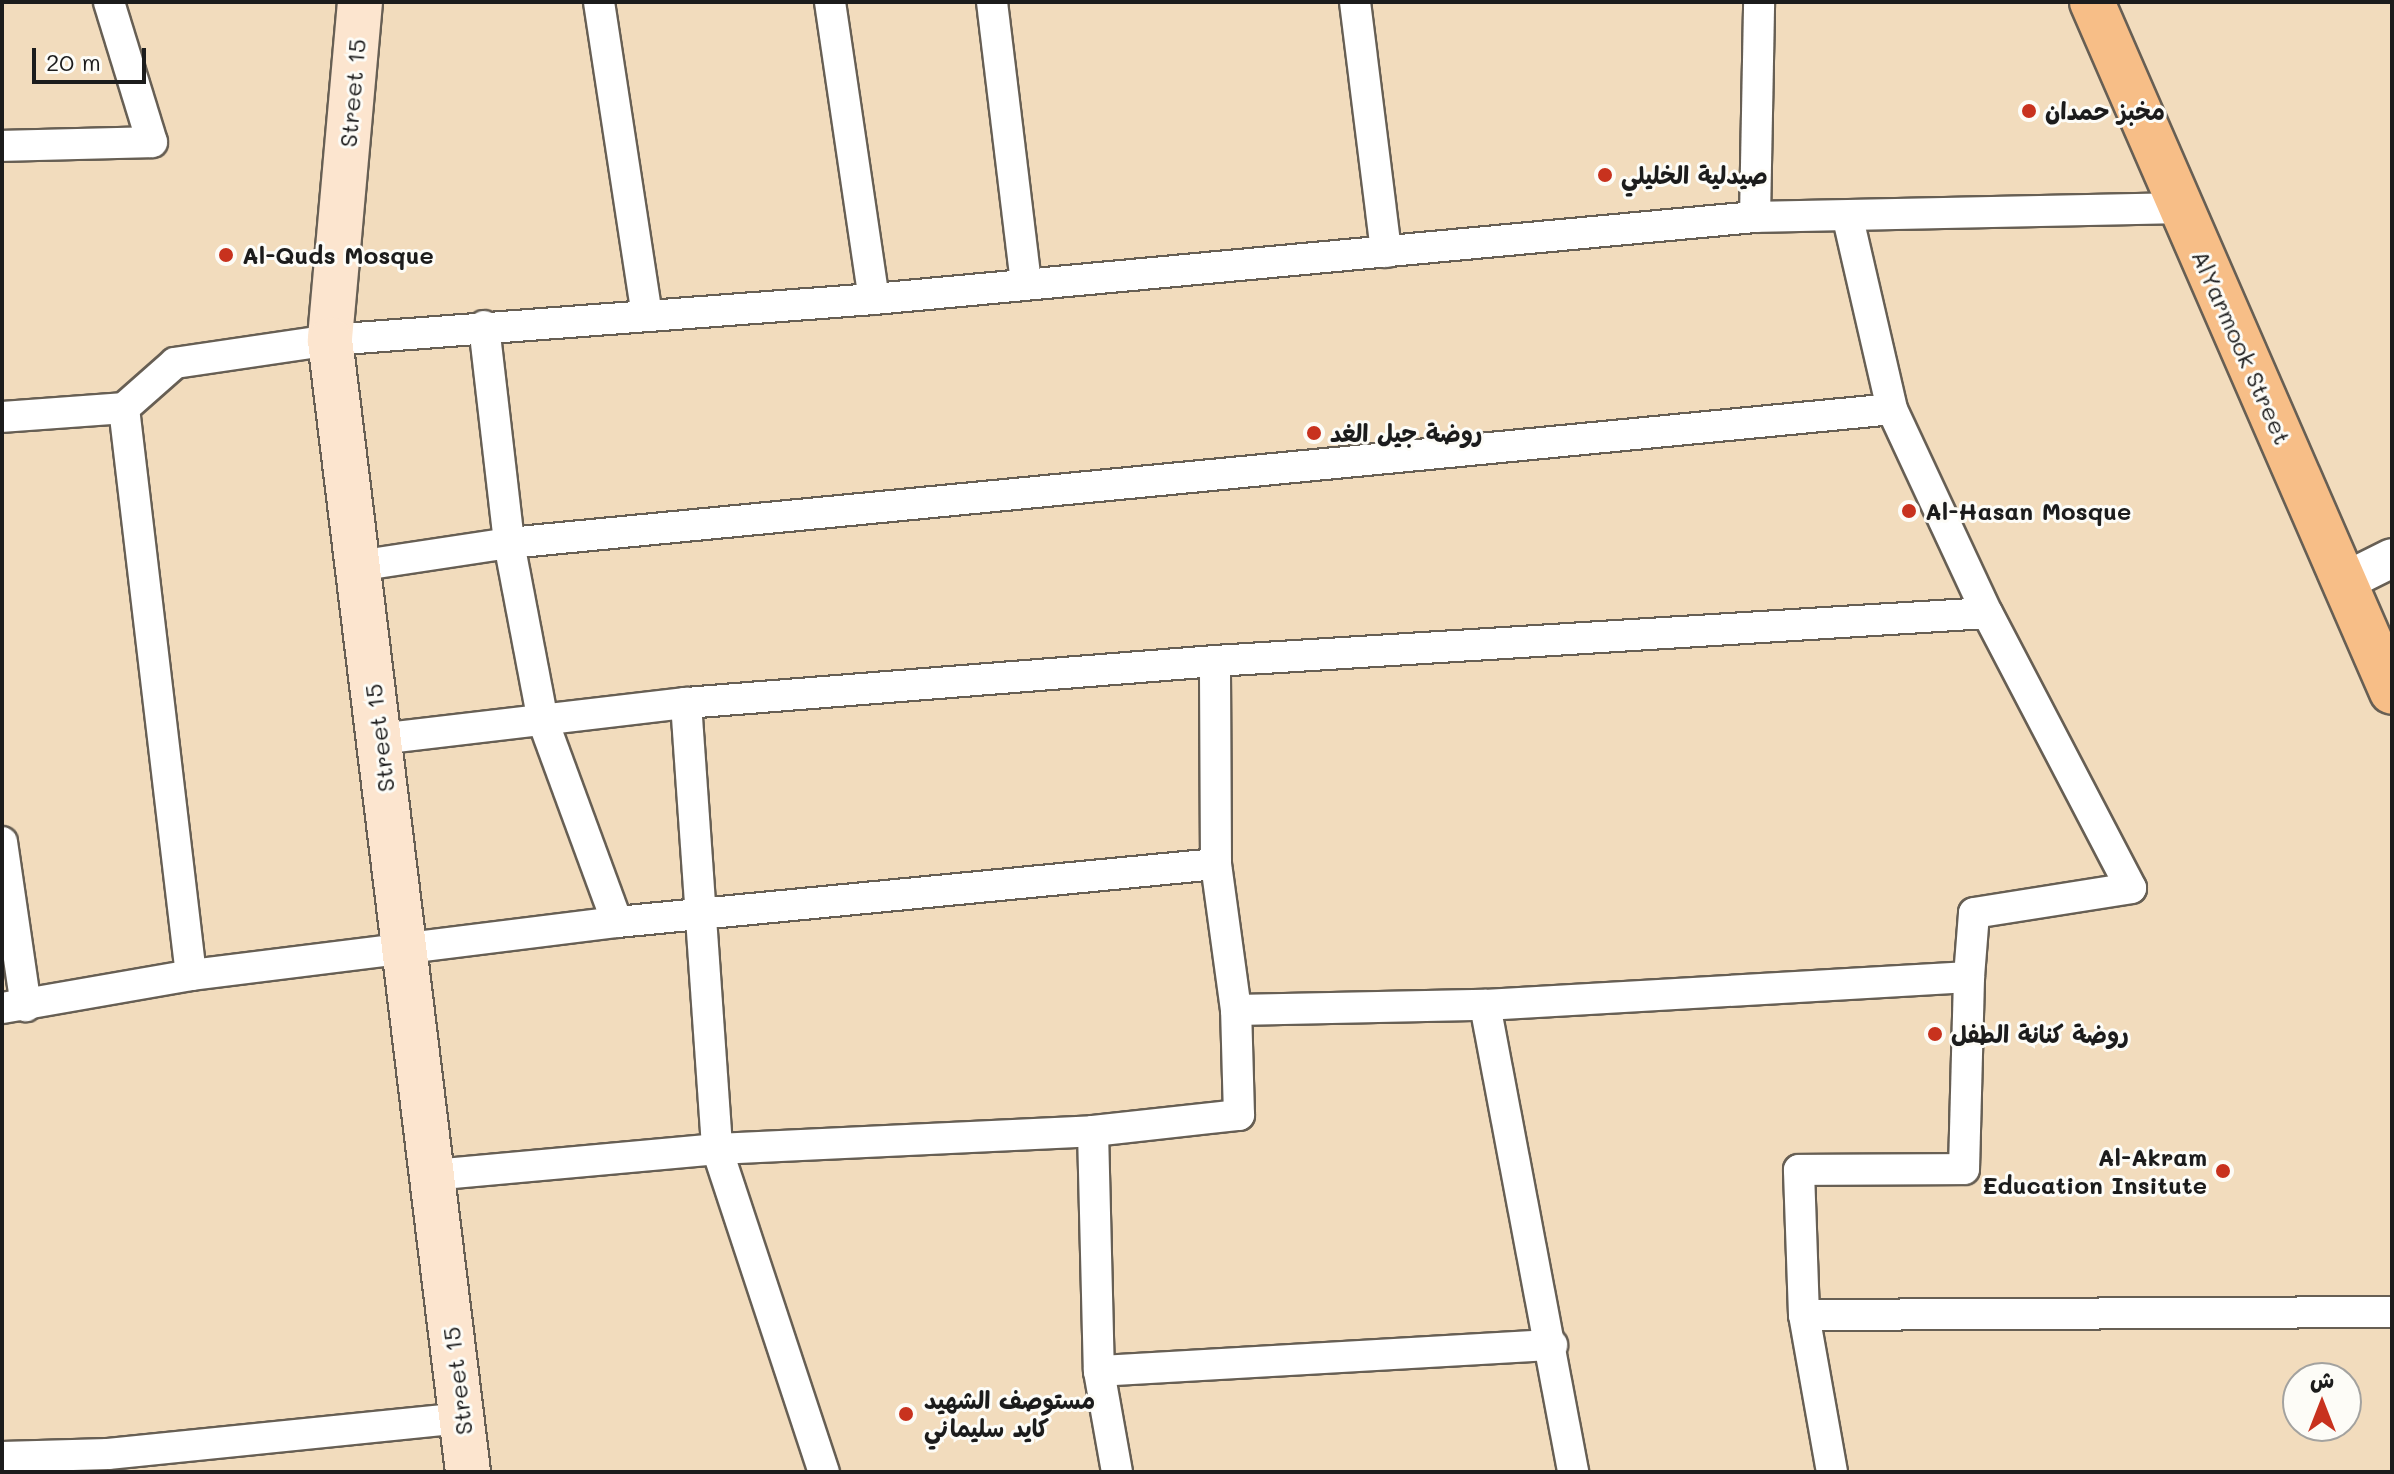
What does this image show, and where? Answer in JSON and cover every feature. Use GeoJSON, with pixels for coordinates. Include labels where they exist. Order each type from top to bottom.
{"type":"FeatureCollection","features":[{"type":"Feature","properties":{"kind":"main road","name":"Street 15"},"geometry":{"type":"LineString","coordinates":[[360,2],[330,340],[468,1472]]}},
{"type":"Feature","properties":{"kind":"main road","name":"AlYarmook Street"},"geometry":{"type":"LineString","coordinates":[[2092,2],[2392,692]]}},
{"type":"Feature","properties":{"kind":"street"},"geometry":{"type":"LineString","coordinates":[[2,146],[152,142],[109,2]]}},
{"type":"Feature","properties":{"kind":"street"},"geometry":{"type":"LineString","coordinates":[[599,2],[647,315]]}},
{"type":"Feature","properties":{"kind":"street"},"geometry":{"type":"LineString","coordinates":[[830,2],[874,299]]}},
{"type":"Feature","properties":{"kind":"street"},"geometry":{"type":"LineString","coordinates":[[992,2],[1026,282]]}},
{"type":"Feature","properties":{"kind":"street"},"geometry":{"type":"LineString","coordinates":[[1355,2],[1386,252]]}},
{"type":"Feature","properties":{"kind":"street"},"geometry":{"type":"LineString","coordinates":[[1755,217],[1759,2]]}},
{"type":"Feature","properties":{"kind":"street"},"geometry":{"type":"LineString","coordinates":[[2,417],[124,408],[175,363],[330,340],[874,299],[1026,282],[1755,217],[1848,219],[2181,208]]}},
{"type":"Feature","properties":{"kind":"street"},"geometry":{"type":"LineString","coordinates":[[1832,1472],[1804,1315],[1799,1170],[1964,1169],[1969,977],[1974,913],[2131,888],[1987,613],[1892,409],[1848,219]]}},
{"type":"Feature","properties":{"kind":"street"},"geometry":{"type":"LineString","coordinates":[[484,326],[509,543],[543,721],[617,922]]}},
{"type":"Feature","properties":{"kind":"street"},"geometry":{"type":"LineString","coordinates":[[124,408],[191,975]]}},
{"type":"Feature","properties":{"kind":"street"},"geometry":{"type":"LineString","coordinates":[[357,566],[509,543],[1892,409]]}},
{"type":"Feature","properties":{"kind":"street"},"geometry":{"type":"LineString","coordinates":[[2346,581],[2392,558]]}},
{"type":"Feature","properties":{"kind":"street"},"geometry":{"type":"LineString","coordinates":[[379,739],[686,703],[1215,661],[1987,613]]}},
{"type":"Feature","properties":{"kind":"street"},"geometry":{"type":"LineString","coordinates":[[432,1175],[717,1149],[1093,1131],[1239,1115],[1236,1010],[1216,864],[1215,661]]}},
{"type":"Feature","properties":{"kind":"street"},"geometry":{"type":"LineString","coordinates":[[686,703],[717,1149],[824,1472]]}},
{"type":"Feature","properties":{"kind":"street"},"geometry":{"type":"LineString","coordinates":[[2,842],[14,1007],[191,975],[404,951],[617,922],[1216,864]]}},
{"type":"Feature","properties":{"kind":"street"},"geometry":{"type":"LineString","coordinates":[[1236,1010],[1485,1005],[1969,977]]}},
{"type":"Feature","properties":{"kind":"street"},"geometry":{"type":"LineString","coordinates":[[1485,1005],[1552,1345],[1573,1472]]}},
{"type":"Feature","properties":{"kind":"street"},"geometry":{"type":"LineString","coordinates":[[1093,1131],[1099,1371],[1117,1472]]}},
{"type":"Feature","properties":{"kind":"street"},"geometry":{"type":"LineString","coordinates":[[1804,1315],[2392,1312]]}},
{"type":"Feature","properties":{"kind":"street"},"geometry":{"type":"LineString","coordinates":[[1099,1371],[1552,1345]]}},
{"type":"Feature","properties":{"kind":"street"},"geometry":{"type":"LineString","coordinates":[[2,1457],[108,1454],[461,1418]]}},
{"type":"Feature","properties":{"kind":"place","name":"مخبز حمدان"},"geometry":{"type":"Point","coordinates":[2029,111]}},
{"type":"Feature","properties":{"kind":"place","name":"صيدلية الخليلي"},"geometry":{"type":"Point","coordinates":[1605,175]}},
{"type":"Feature","properties":{"kind":"place","name":"Al-Quds Mosque"},"geometry":{"type":"Point","coordinates":[226,255]}},
{"type":"Feature","properties":{"kind":"place","name":"روضة جيل الغد"},"geometry":{"type":"Point","coordinates":[1314,433]}},
{"type":"Feature","properties":{"kind":"place","name":"Al-Hasan Mosque"},"geometry":{"type":"Point","coordinates":[1909,511]}},
{"type":"Feature","properties":{"kind":"place","name":"روضة كنانة الطفل"},"geometry":{"type":"Point","coordinates":[1935,1034]}},
{"type":"Feature","properties":{"kind":"place","name":"Al-Akram Education Insitute"},"geometry":{"type":"Point","coordinates":[2223,1171]}},
{"type":"Feature","properties":{"kind":"place","name":"مستوصف الشهيد كايد سليماني"},"geometry":{"type":"Point","coordinates":[906,1414]}}]}
